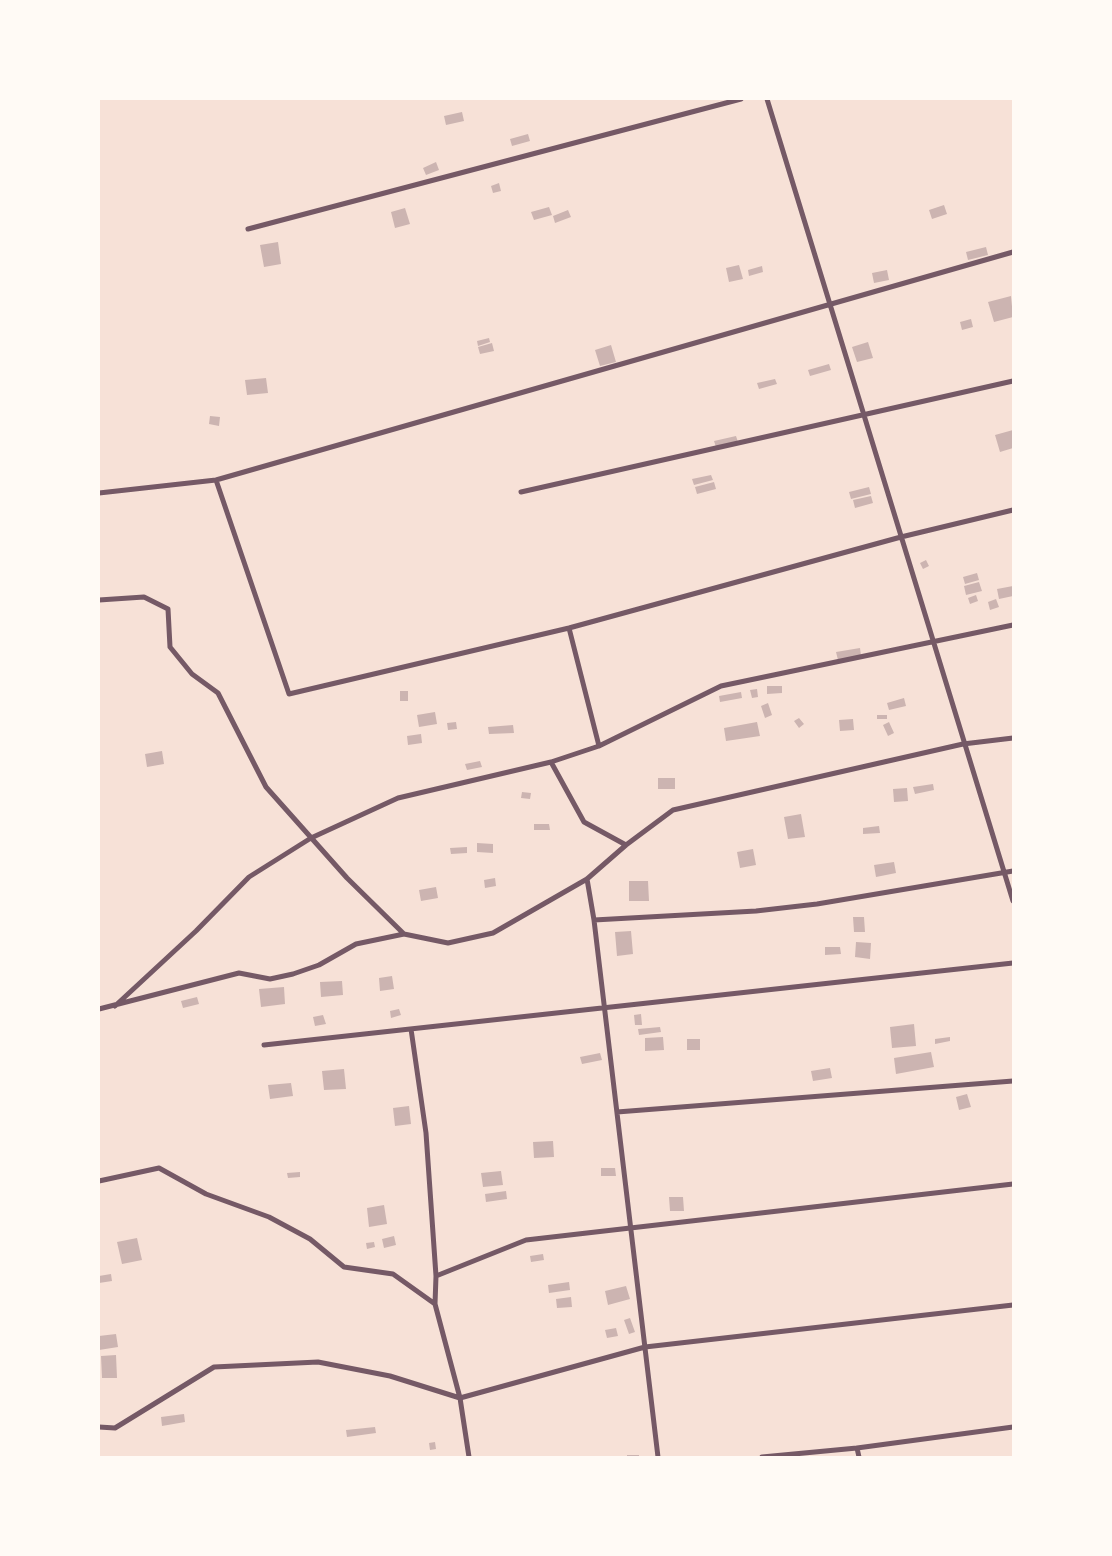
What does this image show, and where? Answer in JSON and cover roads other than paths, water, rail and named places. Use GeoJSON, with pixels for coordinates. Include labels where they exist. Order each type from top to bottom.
{"type":"FeatureCollection","features":[{"type":"Feature","properties":{"kind":"street"},"geometry":{"type":"LineString","coordinates":[[248,228],[741,99]]}},
{"type":"Feature","properties":{"kind":"street"},"geometry":{"type":"LineString","coordinates":[[766,99],[963,744],[1013,901]]}},
{"type":"Feature","properties":{"kind":"street"},"geometry":{"type":"LineString","coordinates":[[99,493],[216,480],[1013,252]]}},
{"type":"Feature","properties":{"kind":"street"},"geometry":{"type":"LineString","coordinates":[[521,492],[1013,381]]}},
{"type":"Feature","properties":{"kind":"street"},"geometry":{"type":"LineString","coordinates":[[216,480],[262,611],[288,694],[569,628],[901,537],[1013,510]]}},
{"type":"Feature","properties":{"kind":"street"},"geometry":{"type":"LineString","coordinates":[[99,600],[144,597],[168,609],[170,646],[192,674],[218,693],[266,787],[347,878],[404,934]]}},
{"type":"Feature","properties":{"kind":"street"},"geometry":{"type":"LineString","coordinates":[[114,1006],[196,931],[249,877],[311,838],[398,798],[551,762],[599,746],[721,686],[1013,625]]}},
{"type":"Feature","properties":{"kind":"street"},"geometry":{"type":"LineString","coordinates":[[569,628],[599,746]]}},
{"type":"Feature","properties":{"kind":"street"},"geometry":{"type":"LineString","coordinates":[[99,1009],[239,973],[270,979],[293,974],[319,965],[356,944],[404,934],[448,943],[494,934],[587,879],[626,845],[673,810],[963,744],[1013,738]]}},
{"type":"Feature","properties":{"kind":"street"},"geometry":{"type":"LineString","coordinates":[[551,762],[584,822],[626,845]]}},
{"type":"Feature","properties":{"kind":"street"},"geometry":{"type":"LineString","coordinates":[[594,920],[756,911],[808,905],[1013,871]]}},
{"type":"Feature","properties":{"kind":"street"},"geometry":{"type":"LineString","coordinates":[[587,879],[594,920],[658,1457]]}},
{"type":"Feature","properties":{"kind":"street"},"geometry":{"type":"LineString","coordinates":[[264,1045],[1013,962]]}},
{"type":"Feature","properties":{"kind":"street"},"geometry":{"type":"LineString","coordinates":[[411,1029],[426,1133],[436,1276],[435,1304],[460,1398],[469,1457]]}},
{"type":"Feature","properties":{"kind":"street"},"geometry":{"type":"LineString","coordinates":[[617,1112],[1013,1081]]}},
{"type":"Feature","properties":{"kind":"street"},"geometry":{"type":"LineString","coordinates":[[99,1181],[159,1168],[206,1194],[269,1217],[310,1239],[344,1267],[393,1274],[435,1304]]}},
{"type":"Feature","properties":{"kind":"street"},"geometry":{"type":"LineString","coordinates":[[436,1276],[526,1240],[1013,1184]]}},
{"type":"Feature","properties":{"kind":"street"},"geometry":{"type":"LineString","coordinates":[[99,1427],[115,1428],[214,1367],[318,1362],[390,1376],[460,1398],[645,1347],[1013,1305]]}},
{"type":"Feature","properties":{"kind":"street"},"geometry":{"type":"LineString","coordinates":[[762,1457],[857,1448],[1013,1426]]}},
{"type":"Feature","properties":{"kind":"street"},"geometry":{"type":"LineString","coordinates":[[857,1448],[858,1457]]}}]}
